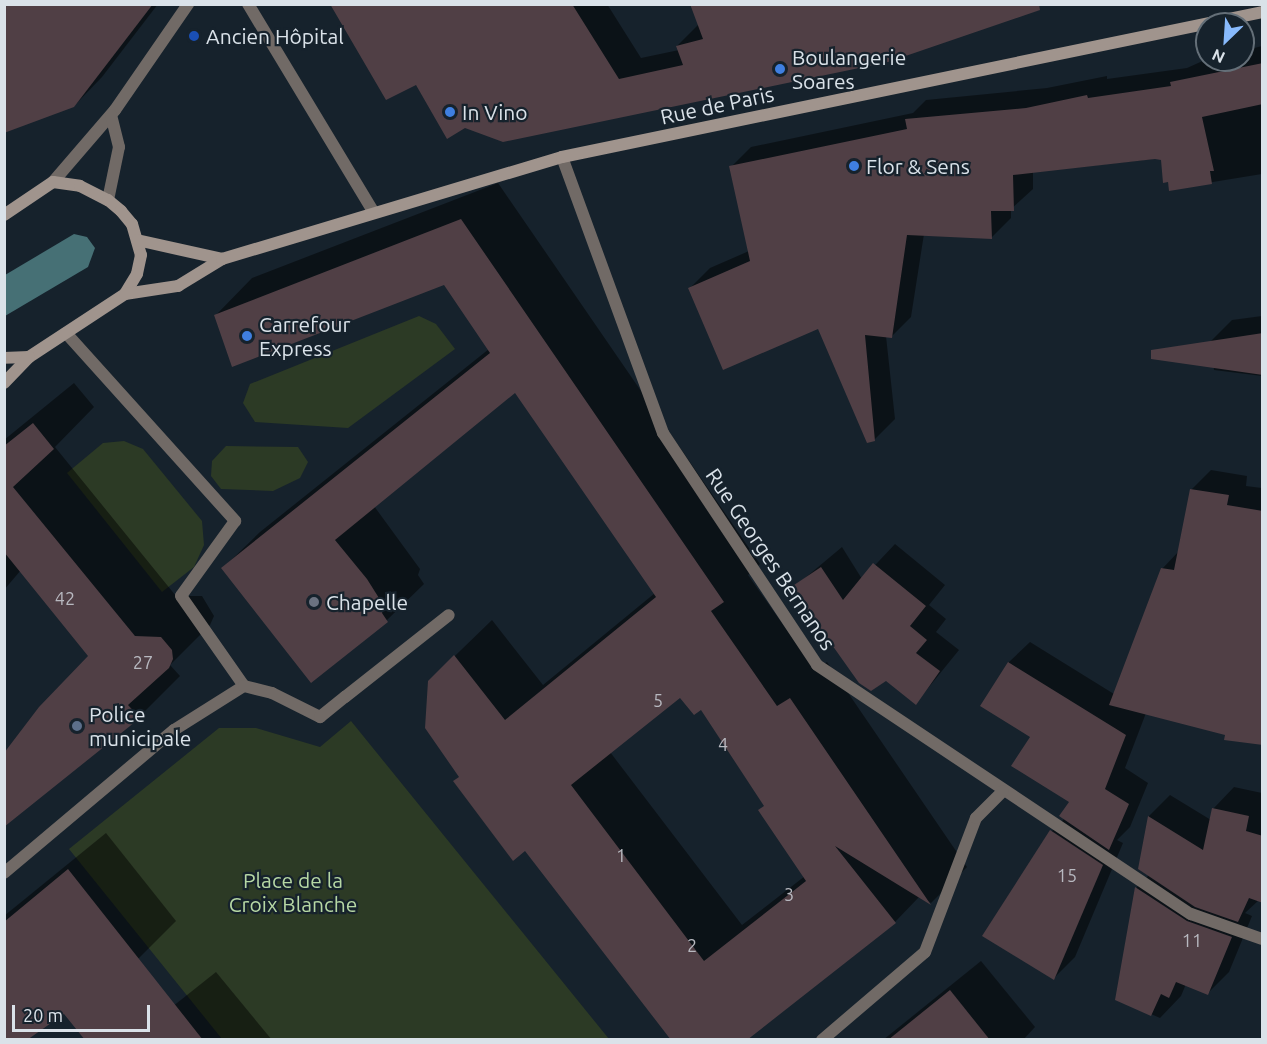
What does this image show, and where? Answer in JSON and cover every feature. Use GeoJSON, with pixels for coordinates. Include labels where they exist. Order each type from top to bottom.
{"type":"FeatureCollection","features":[{"type":"Feature","properties":{"kind":"street"},"geometry":{"type":"LineString","coordinates":[[4,215],[53,182],[111,115],[188,4]]}},
{"type":"Feature","properties":{"kind":"street"},"geometry":{"type":"LineString","coordinates":[[248,4],[373,211]]}},
{"type":"Feature","properties":{"kind":"street","name":"Rue de Paris"},"geometry":{"type":"LineString","coordinates":[[125,294],[178,286],[222,259],[373,211],[562,157],[1263,12]]}},
{"type":"Feature","properties":{"kind":"street"},"geometry":{"type":"LineString","coordinates":[[108,200],[118,147],[111,115]]}},
{"type":"Feature","properties":{"kind":"street","name":"Rue Georges Bernanos"},"geometry":{"type":"LineString","coordinates":[[562,157],[663,433],[817,665],[1003,791],[1191,914],[1263,939]]}},
{"type":"Feature","properties":{"kind":"street"},"geometry":{"type":"LineString","coordinates":[[4,383],[29,357],[125,294],[137,274],[141,255],[132,224],[108,200],[80,186],[53,182]]}},
{"type":"Feature","properties":{"kind":"street"},"geometry":{"type":"LineString","coordinates":[[136,240],[222,259]]}},
{"type":"Feature","properties":{"kind":"street"},"geometry":{"type":"LineString","coordinates":[[66,333],[235,521],[181,596],[244,686],[272,693],[320,717],[449,615]]}},
{"type":"Feature","properties":{"kind":"street"},"geometry":{"type":"LineString","coordinates":[[4,358],[29,357]]}},
{"type":"Feature","properties":{"kind":"street"},"geometry":{"type":"LineString","coordinates":[[4,873],[174,730],[244,686]]}},
{"type":"Feature","properties":{"kind":"street"},"geometry":{"type":"LineString","coordinates":[[822,1040],[925,952],[976,818],[1003,791]]}},
{"type":"Feature","properties":{"kind":"green space"},"geometry":{"type":"Polygon","coordinates":[[[419,316],[436,324],[455,349],[348,428],[255,422],[243,403],[250,384],[419,316]]]}},
{"type":"Feature","properties":{"kind":"green space"},"geometry":{"type":"Polygon","coordinates":[[[124,441],[143,449],[202,521],[204,545],[194,567],[162,592],[67,473],[103,443],[124,441]]]}},
{"type":"Feature","properties":{"kind":"green space"},"geometry":{"type":"Polygon","coordinates":[[[226,446],[298,447],[308,462],[300,478],[273,491],[221,489],[211,476],[212,461],[226,446]]]}},
{"type":"Feature","properties":{"kind":"green space","name":"Place de la Croix Blanche"},"geometry":{"type":"Polygon","coordinates":[[[351,721],[609,1039],[222,1039],[69,849],[219,728],[256,728],[320,747],[351,721]]]}},
{"type":"Feature","properties":{"kind":"shaded area"},"geometry":{"type":"Polygon","coordinates":[[[74,234],[87,237],[95,248],[88,267],[5,316],[5,275],[74,234]]]}},
{"type":"Feature","properties":{"kind":"building"},"geometry":{"type":"Polygon","coordinates":[[[4,4],[153,4],[74,107],[4,133],[4,4]]]}},
{"type":"Feature","properties":{"kind":"building"},"geometry":{"type":"Polygon","coordinates":[[[330,4],[572,4],[619,79],[683,65],[676,46],[703,39],[690,4],[1039,4],[1040,10],[888,62],[503,142],[465,128],[447,139],[416,85],[386,100],[330,4]]]}},
{"type":"Feature","properties":{"kind":"building"},"geometry":{"type":"Polygon","coordinates":[[[1263,63],[1263,104],[1202,117],[1214,171],[1210,171],[1212,184],[1169,191],[1168,182],[1163,183],[1161,160],[1155,159],[1013,175],[1014,211],[991,211],[992,239],[907,235],[892,338],[865,335],[875,441],[867,443],[818,329],[723,370],[688,288],[750,261],[729,166],[907,129],[905,119],[1026,108],[1087,95],[1088,98],[1171,86],[1170,82],[1219,72],[1255,72],[1255,65],[1263,63]]]}},
{"type":"Feature","properties":{"kind":"building"},"geometry":{"type":"Polygon","coordinates":[[[461,219],[724,602],[711,611],[777,706],[790,698],[931,905],[835,846],[896,923],[747,1040],[671,1040],[525,851],[513,861],[453,781],[459,777],[425,728],[428,681],[454,655],[505,720],[656,597],[515,393],[335,540],[367,579],[384,606],[382,613],[388,622],[311,683],[221,568],[490,353],[444,285],[232,367],[214,315],[461,219]],[[680,698],[571,785],[704,961],[806,881],[758,810],[764,806],[701,710],[694,715],[680,698]]]}},
{"type":"Feature","properties":{"kind":"building"},"geometry":{"type":"Polygon","coordinates":[[[1263,333],[1263,375],[1151,359],[1151,350],[1263,333]]]}},
{"type":"Feature","properties":{"kind":"building"},"geometry":{"type":"Polygon","coordinates":[[[33,423],[54,449],[13,487],[135,636],[161,637],[172,650],[173,659],[169,668],[128,705],[140,718],[4,827],[4,753],[39,707],[88,656],[4,552],[4,446],[33,423]]]}},
{"type":"Feature","properties":{"kind":"building"},"geometry":{"type":"Polygon","coordinates":[[[1190,489],[1229,495],[1227,505],[1263,511],[1263,745],[1224,740],[1225,735],[1109,705],[1161,568],[1174,570],[1190,489]]]}},
{"type":"Feature","properties":{"kind":"building"},"geometry":{"type":"Polygon","coordinates":[[[873,563],[926,606],[910,626],[927,640],[916,653],[940,671],[916,705],[886,681],[871,691],[859,683],[791,587],[821,567],[843,600],[873,563]]]}},
{"type":"Feature","properties":{"kind":"building"},"geometry":{"type":"Polygon","coordinates":[[[1008,662],[1126,735],[1105,789],[1129,804],[1109,850],[1059,816],[1069,802],[1011,766],[1030,737],[980,706],[1008,662]]]}},
{"type":"Feature","properties":{"kind":"building"},"geometry":{"type":"Polygon","coordinates":[[[1212,808],[1249,816],[1246,831],[1263,836],[1263,903],[1249,898],[1238,922],[1195,907],[1138,869],[1148,816],[1203,850],[1212,808]]]}},
{"type":"Feature","properties":{"kind":"building"},"geometry":{"type":"Polygon","coordinates":[[[1050,830],[1103,865],[1054,980],[982,936],[1050,830]]]}},
{"type":"Feature","properties":{"kind":"building"},"geometry":{"type":"Polygon","coordinates":[[[68,869],[203,1040],[85,1040],[64,1014],[27,1040],[4,1040],[4,922],[68,869]]]}},
{"type":"Feature","properties":{"kind":"building"},"geometry":{"type":"Polygon","coordinates":[[[1135,887],[1187,921],[1232,937],[1208,995],[1176,982],[1169,998],[1161,994],[1151,1016],[1115,1000],[1135,887]]]}},
{"type":"Feature","properties":{"kind":"building"},"geometry":{"type":"Polygon","coordinates":[[[950,990],[990,1040],[888,1040],[950,990]]]}},
{"type":"Feature","properties":{"kind":"place","name":"Ancien Hôpital"},"geometry":{"type":"Point","coordinates":[194,36]}},
{"type":"Feature","properties":{"kind":"place","name":"Boulangerie Soares"},"geometry":{"type":"Point","coordinates":[780,69]}},
{"type":"Feature","properties":{"kind":"place","name":"In Vino"},"geometry":{"type":"Point","coordinates":[450,112]}},
{"type":"Feature","properties":{"kind":"place","name":"Flor & Sens"},"geometry":{"type":"Point","coordinates":[854,166]}},
{"type":"Feature","properties":{"kind":"place","name":"Carrefour Express"},"geometry":{"type":"Point","coordinates":[247,336]}},
{"type":"Feature","properties":{"kind":"place","name":"Chapelle"},"geometry":{"type":"Point","coordinates":[314,602]}},
{"type":"Feature","properties":{"kind":"place","name":"Police municipale"},"geometry":{"type":"Point","coordinates":[77,726]}}]}
